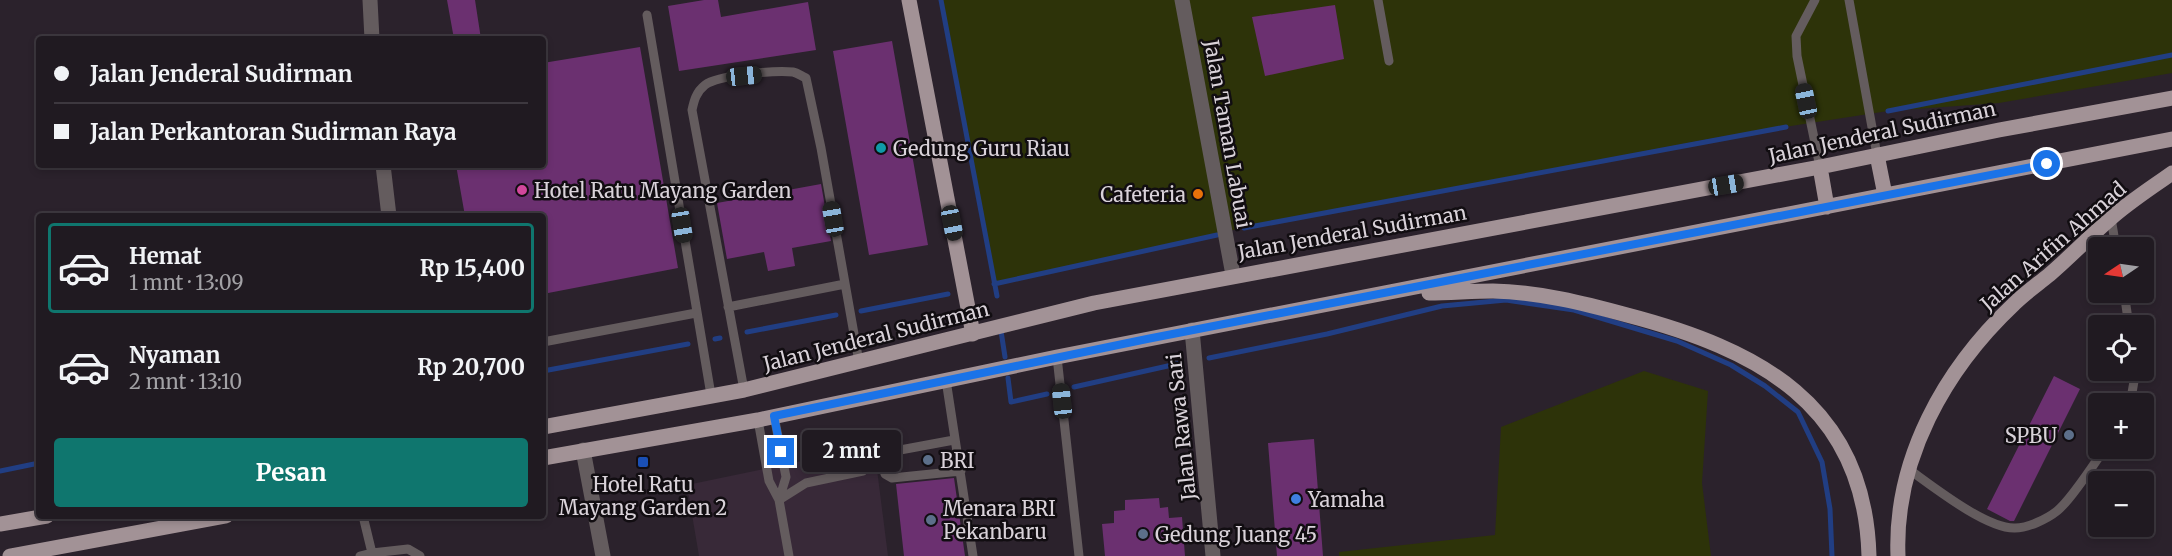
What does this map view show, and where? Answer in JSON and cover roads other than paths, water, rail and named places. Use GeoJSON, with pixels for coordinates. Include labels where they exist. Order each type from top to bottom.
{"type":"FeatureCollection","features":[{"type":"Feature","properties":{"kind":"main road"},"geometry":{"type":"LineString","coordinates":[[909,0],[973,334]]}},
{"type":"Feature","properties":{"kind":"main road","name":"Jalan Jenderal Sudirman"},"geometry":{"type":"LineString","coordinates":[[546,426],[744,390],[1094,303],[1233,275],[1820,167],[2172,98]]}},
{"type":"Feature","properties":{"kind":"main road"},"geometry":{"type":"LineString","coordinates":[[546,457],[758,420],[1192,330],[1370,295],[1424,287],[2172,139]]}},
{"type":"Feature","properties":{"kind":"main road"},"geometry":{"type":"LineString","coordinates":[[1878,155],[1885,195]]}},
{"type":"Feature","properties":{"kind":"main road"},"geometry":{"type":"LineString","coordinates":[[1820,167],[1827,207]]}},
{"type":"Feature","properties":{"kind":"main road","name":"Jalan Arifin Ahmad"},"geometry":{"type":"LineString","coordinates":[[1898,556],[1902,490],[1907,468],[1915,446],[1947,385],[1980,340],[2014,303],[2111,218],[2172,173]]}},
{"type":"Feature","properties":{"kind":"main road"},"geometry":{"type":"LineString","coordinates":[[1370,295],[1492,291],[1554,297],[1643,319],[1740,353],[1795,389],[1834,435],[1857,485],[1868,537],[1869,556]]}},
{"type":"Feature","properties":{"kind":"main road"},"geometry":{"type":"LineString","coordinates":[[0,524],[36,518]]}},
{"type":"Feature","properties":{"kind":"main road"},"geometry":{"type":"LineString","coordinates":[[10,556],[210,519]]}},
{"type":"Feature","properties":{"kind":"street"},"geometry":{"type":"LineString","coordinates":[[370,0],[372,36]]}},
{"type":"Feature","properties":{"kind":"street","name":"Jalan Taman Labuai"},"geometry":{"type":"LineString","coordinates":[[1182,0],[1233,275]]}},
{"type":"Feature","properties":{"kind":"street"},"geometry":{"type":"LineString","coordinates":[[383,168],[389,213]]}},
{"type":"Feature","properties":{"kind":"street","name":"Jalan Rawa Sari"},"geometry":{"type":"LineString","coordinates":[[1192,330],[1213,556]]}},
{"type":"Feature","properties":{"kind":"street"},"geometry":{"type":"LineString","coordinates":[[583,450],[603,556]]}},
{"type":"Feature","properties":{"kind":"lane"},"geometry":{"type":"LineString","coordinates":[[1378,0],[1389,61]]}},
{"type":"Feature","properties":{"kind":"lane"},"geometry":{"type":"LineString","coordinates":[[1815,0],[1796,36],[1797,56],[1820,167]]}},
{"type":"Feature","properties":{"kind":"lane"},"geometry":{"type":"LineString","coordinates":[[1849,0],[1878,155]]}},
{"type":"Feature","properties":{"kind":"lane"},"geometry":{"type":"LineString","coordinates":[[647,15],[711,395]]}},
{"type":"Feature","properties":{"kind":"lane"},"geometry":{"type":"LineString","coordinates":[[744,390],[692,110],[695,97],[705,85],[723,79],[785,72],[796,72],[806,78],[821,148],[859,362]]}},
{"type":"Feature","properties":{"kind":"lane"},"geometry":{"type":"LineString","coordinates":[[2111,218],[2114,237]]}},
{"type":"Feature","properties":{"kind":"lane"},"geometry":{"type":"LineString","coordinates":[[728,307],[845,284]]}},
{"type":"Feature","properties":{"kind":"lane"},"geometry":{"type":"LineString","coordinates":[[546,341],[696,313]]}},
{"type":"Feature","properties":{"kind":"lane"},"geometry":{"type":"LineString","coordinates":[[1057,357],[1079,556]]}},
{"type":"Feature","properties":{"kind":"lane"},"geometry":{"type":"LineString","coordinates":[[946,380],[973,556]]}},
{"type":"Feature","properties":{"kind":"lane"},"geometry":{"type":"LineString","coordinates":[[774,416],[786,477],[779,500]]}},
{"type":"Feature","properties":{"kind":"lane"},"geometry":{"type":"LineString","coordinates":[[758,420],[769,482],[779,500],[789,556]]}},
{"type":"Feature","properties":{"kind":"lane"},"geometry":{"type":"LineString","coordinates":[[954,440],[884,453],[882,468],[885,474],[892,478],[961,471]]}},
{"type":"Feature","properties":{"kind":"lane"},"geometry":{"type":"LineString","coordinates":[[1907,468],[1950,499],[1990,521],[2012,528],[2027,527],[2058,510],[2097,459]]}},
{"type":"Feature","properties":{"kind":"lane"},"geometry":{"type":"LineString","coordinates":[[779,500],[806,483],[863,471]]}},
{"type":"Feature","properties":{"kind":"lane"},"geometry":{"type":"LineString","coordinates":[[364,519],[372,553]]}},
{"type":"Feature","properties":{"kind":"lane"},"geometry":{"type":"LineString","coordinates":[[360,556],[408,549],[420,556]]}},
{"type":"Feature","properties":{"kind":"waterway"},"geometry":{"type":"LineString","coordinates":[[941,0],[997,296]]}},
{"type":"Feature","properties":{"kind":"waterway"},"geometry":{"type":"LineString","coordinates":[[1888,111],[2172,55]]}},
{"type":"Feature","properties":{"kind":"waterway"},"geometry":{"type":"LineString","coordinates":[[1244,228],[1786,127]]}},
{"type":"Feature","properties":{"kind":"waterway"},"geometry":{"type":"LineString","coordinates":[[994,284],[1217,235]]}},
{"type":"Feature","properties":{"kind":"waterway"},"geometry":{"type":"LineString","coordinates":[[861,311],[948,294]]}},
{"type":"Feature","properties":{"kind":"waterway"},"geometry":{"type":"LineString","coordinates":[[1209,358],[1327,334],[1442,306],[1506,300],[1574,310],[1677,341],[1731,365],[1765,386],[1798,412],[1822,462],[1830,509],[1832,556]]}},
{"type":"Feature","properties":{"kind":"waterway"},"geometry":{"type":"LineString","coordinates":[[747,332],[836,315]]}},
{"type":"Feature","properties":{"kind":"waterway"},"geometry":{"type":"LineString","coordinates":[[1001,331],[1005,357]]}},
{"type":"Feature","properties":{"kind":"waterway"},"geometry":{"type":"LineString","coordinates":[[715,339],[720,338]]}},
{"type":"Feature","properties":{"kind":"waterway"},"geometry":{"type":"LineString","coordinates":[[546,370],[688,344]]}},
{"type":"Feature","properties":{"kind":"waterway"},"geometry":{"type":"LineString","coordinates":[[1074,387],[1181,363]]}},
{"type":"Feature","properties":{"kind":"waterway"},"geometry":{"type":"LineString","coordinates":[[1008,378],[1011,402],[1047,394]]}},
{"type":"Feature","properties":{"kind":"waterway"},"geometry":{"type":"LineString","coordinates":[[0,471],[36,464]]}},
{"type":"Feature","properties":{"kind":"place","name":"Gedung Guru Riau"},"geometry":{"type":"Point","coordinates":[881,148]}},
{"type":"Feature","properties":{"kind":"place","name":"Hotel Ratu Mayang Garden"},"geometry":{"type":"Point","coordinates":[522,190]}},
{"type":"Feature","properties":{"kind":"place","name":"Cafeteria"},"geometry":{"type":"Point","coordinates":[1198,194]}},
{"type":"Feature","properties":{"kind":"place","name":"SPBU"},"geometry":{"type":"Point","coordinates":[2069,435]}},
{"type":"Feature","properties":{"kind":"place","name":"BRI"},"geometry":{"type":"Point","coordinates":[928,460]}},
{"type":"Feature","properties":{"kind":"place","name":"Hotel Ratu Mayang Garden 2"},"geometry":{"type":"Point","coordinates":[643,462]}},
{"type":"Feature","properties":{"kind":"place","name":"Yamaha"},"geometry":{"type":"Point","coordinates":[1296,499]}},
{"type":"Feature","properties":{"kind":"place","name":"Menara BRI Pekanbaru"},"geometry":{"type":"Point","coordinates":[931,520]}},
{"type":"Feature","properties":{"kind":"place","name":"Gedung Juang 45"},"geometry":{"type":"Point","coordinates":[1143,534]}}]}
